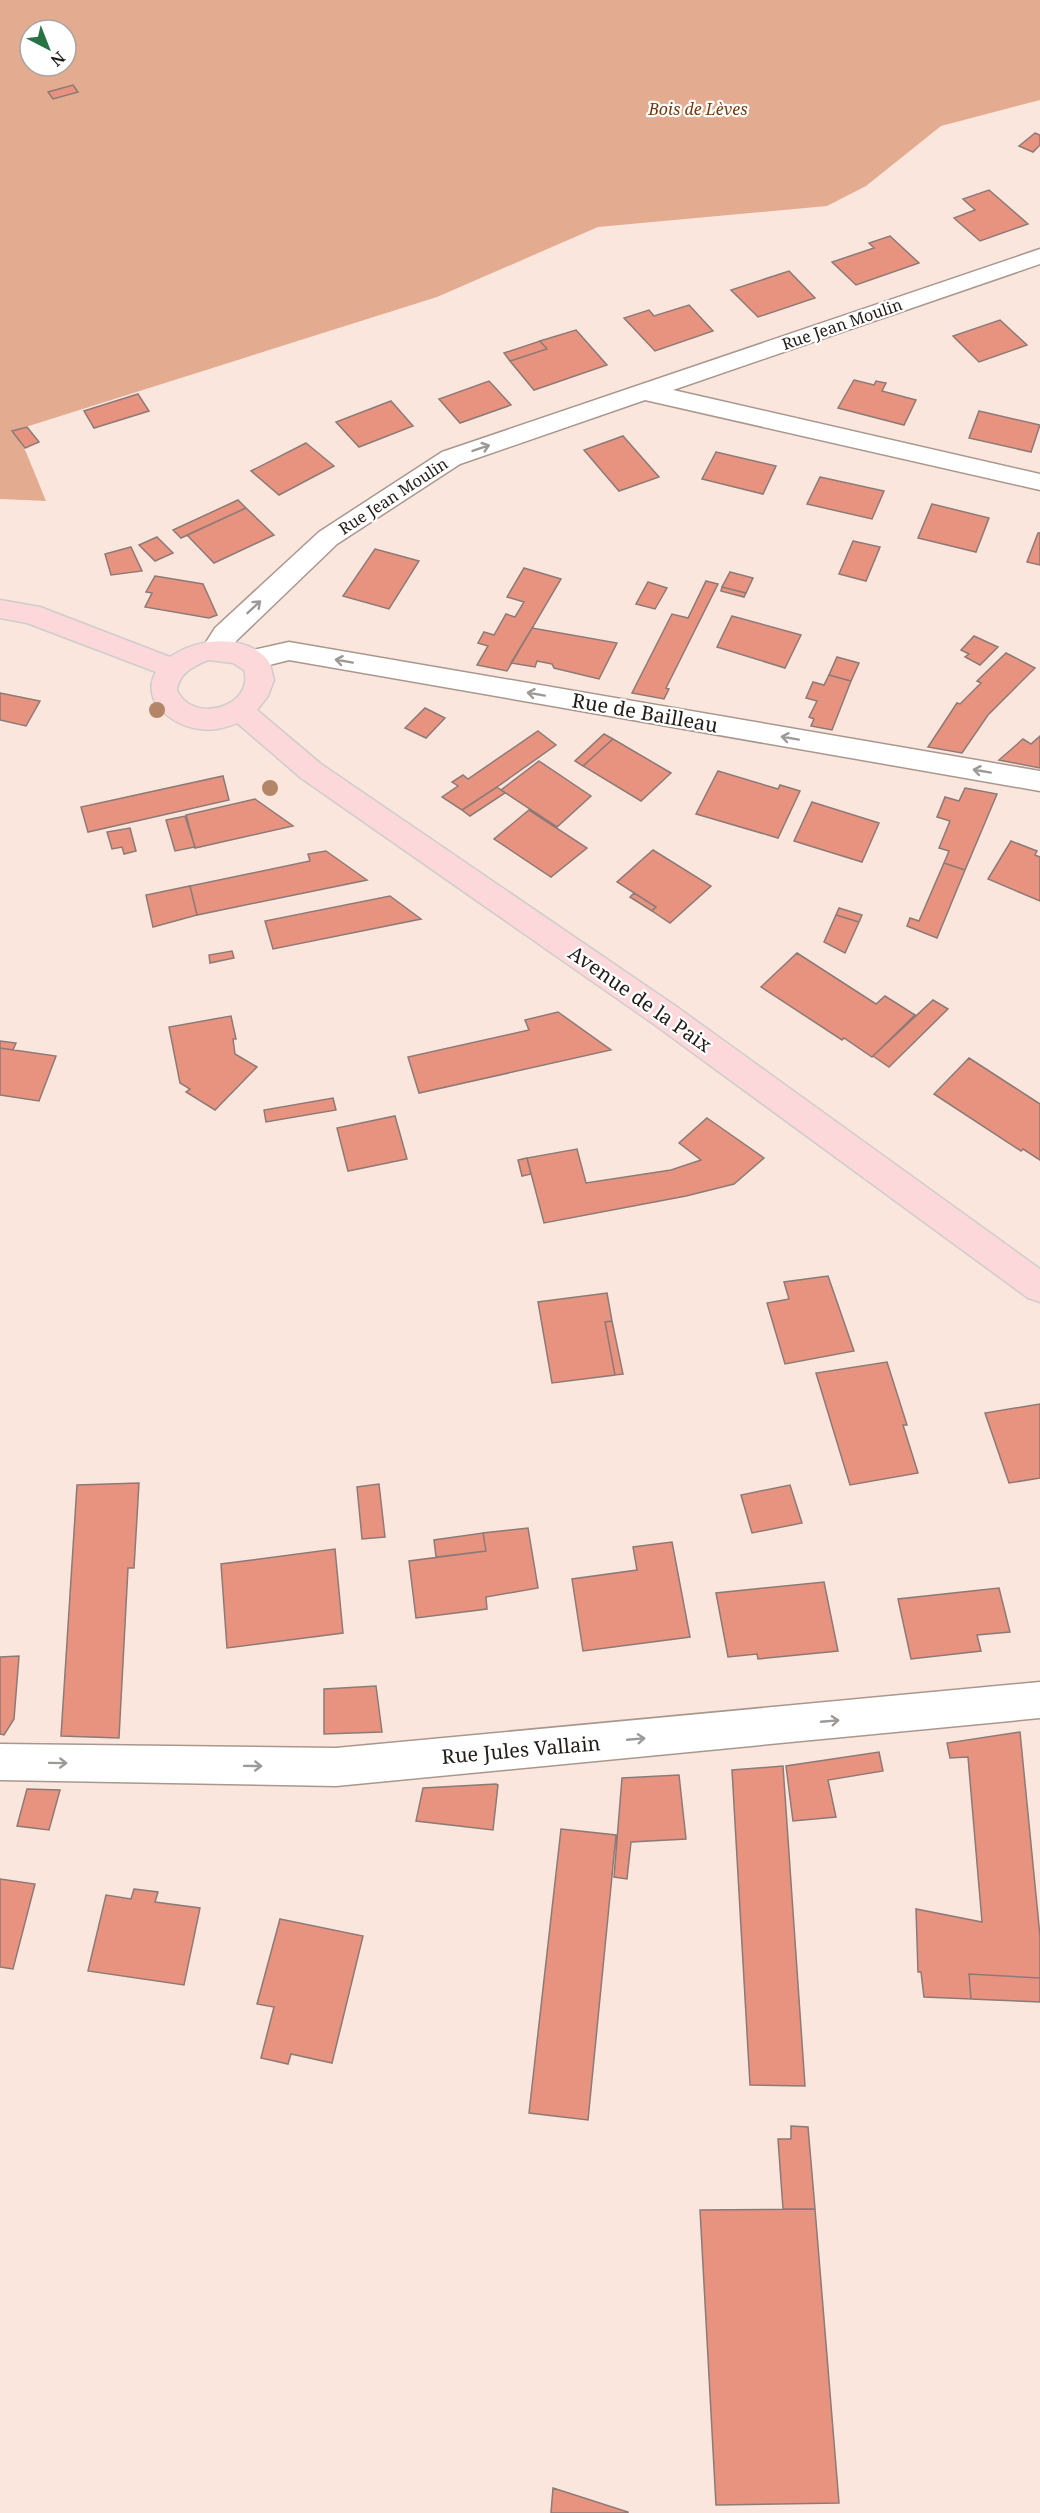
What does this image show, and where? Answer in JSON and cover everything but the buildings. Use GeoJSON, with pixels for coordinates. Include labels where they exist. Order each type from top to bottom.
{"type":"FeatureCollection","features":[{"type":"Feature","properties":{"kind":"main road"},"geometry":{"type":"LineString","coordinates":[[0,609],[31,614],[172,668]]}},
{"type":"Feature","properties":{"kind":"main road"},"geometry":{"type":"LineString","coordinates":[[215,650],[238,653],[250,660],[258,670],[261,681],[259,692],[252,702],[226,716],[211,718],[181,712],[171,704],[165,694],[164,683],[172,668],[191,654],[215,650]]}},
{"type":"Feature","properties":{"kind":"main road","name":"Avenue de la Paix"},"geometry":{"type":"LineString","coordinates":[[240,710],[311,771],[666,1016],[1040,1288]]}},
{"type":"Feature","properties":{"kind":"street","name":"Rue Jean Moulin"},"geometry":{"type":"LineString","coordinates":[[215,650],[225,634],[328,538],[451,458],[1040,256]]}},
{"type":"Feature","properties":{"kind":"street"},"geometry":{"type":"LineString","coordinates":[[645,392],[1040,482]]}},
{"type":"Feature","properties":{"kind":"street","name":"Rue de Bailleau"},"geometry":{"type":"LineString","coordinates":[[250,660],[289,651],[1040,781]]}},
{"type":"Feature","properties":{"kind":"street","name":"Rue Jules Vallain"},"geometry":{"type":"LineString","coordinates":[[0,1762],[336,1767],[954,1710],[1040,1700]]}},
{"type":"Feature","properties":{"kind":"green space","name":"Bois de Lèves"},"geometry":{"type":"Polygon","coordinates":[[[0,0],[1040,0],[1040,100],[941,126],[866,186],[827,206],[598,227],[437,297],[13,431],[26,452],[46,501],[0,499],[0,0]]]}}]}
